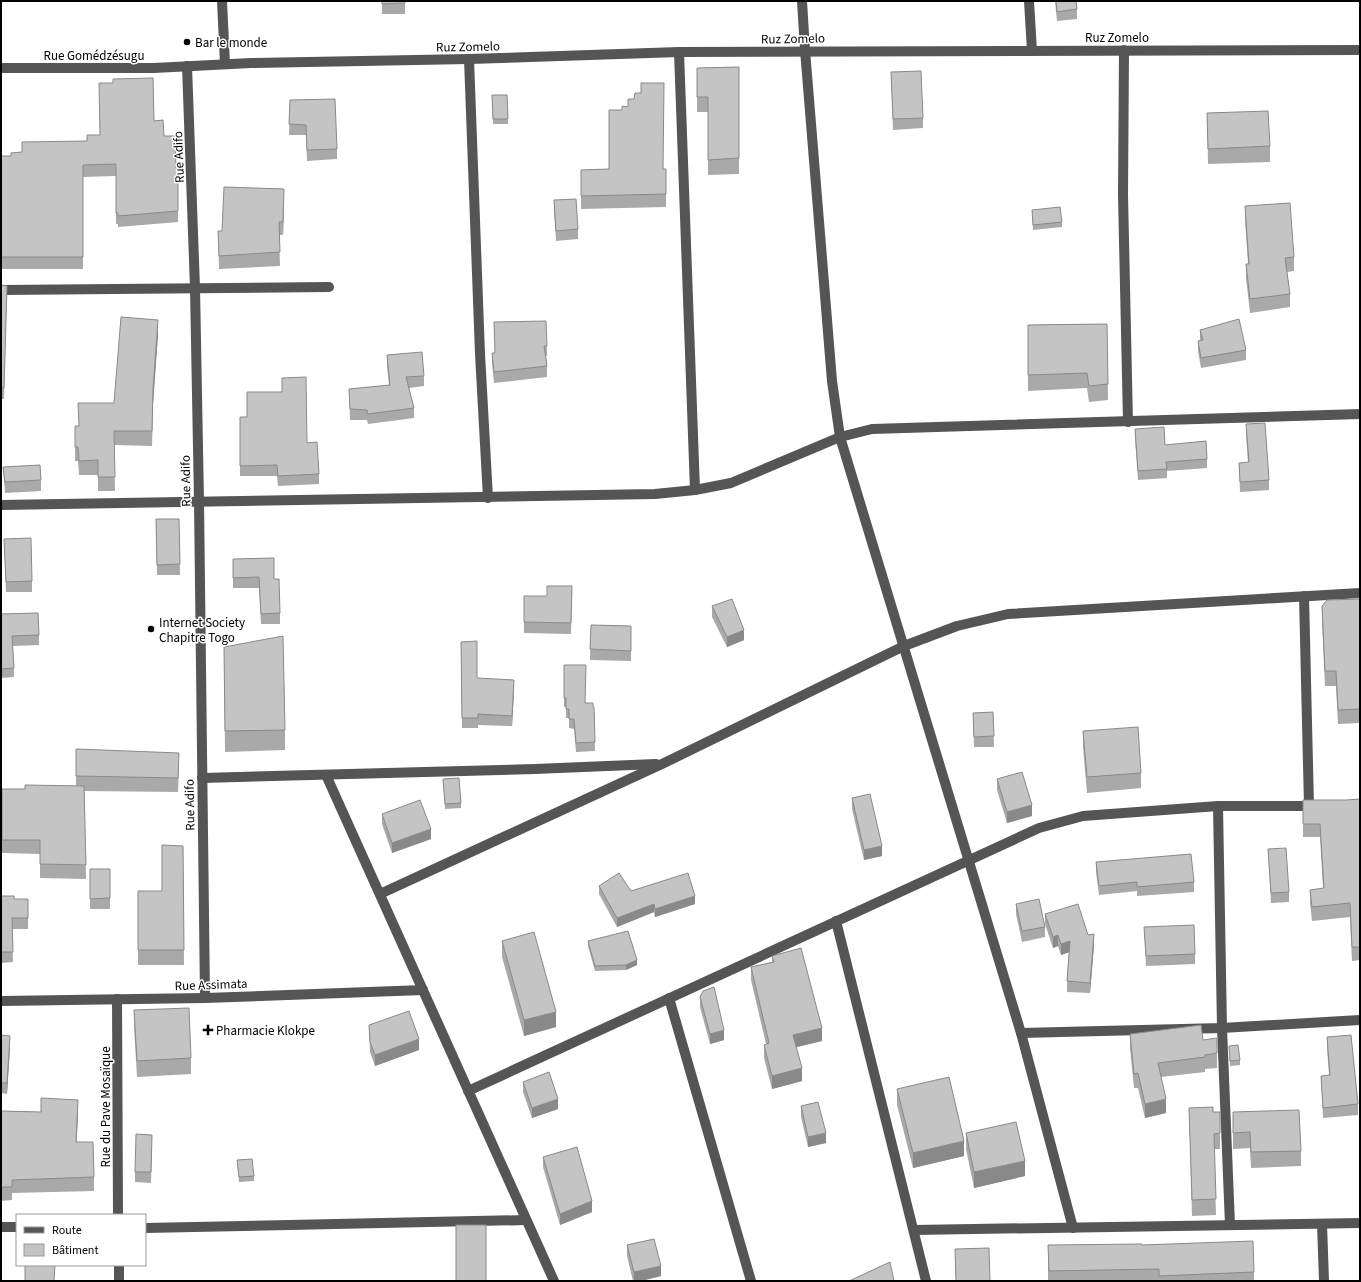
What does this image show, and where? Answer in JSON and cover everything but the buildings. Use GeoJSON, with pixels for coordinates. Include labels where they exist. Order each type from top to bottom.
{"type":"FeatureCollection","features":[{"type":"Feature","properties":{"kind":"street"},"geometry":{"type":"LineString","coordinates":[[187,66],[225,64],[222,1]]}},
{"type":"Feature","properties":{"kind":"street"},"geometry":{"type":"LineString","coordinates":[[802,1],[832,381],[840,437],[1021,1033],[1073,1228]]}},
{"type":"Feature","properties":{"kind":"street"},"geometry":{"type":"LineString","coordinates":[[1029,1],[1032,50]]}},
{"type":"Feature","properties":{"kind":"street","name":"Ruz Zomelo"},"geometry":{"type":"LineString","coordinates":[[225,64],[469,60],[679,52],[805,50],[1360,50]]}},
{"type":"Feature","properties":{"kind":"street"},"geometry":{"type":"LineString","coordinates":[[1124,50],[1123,195],[1128,422]]}},
{"type":"Feature","properties":{"kind":"street"},"geometry":{"type":"LineString","coordinates":[[679,52],[695,490]]}},
{"type":"Feature","properties":{"kind":"street"},"geometry":{"type":"LineString","coordinates":[[469,60],[480,354],[488,498]]}},
{"type":"Feature","properties":{"kind":"street","name":"Rue Gomédzésugu"},"geometry":{"type":"LineString","coordinates":[[1,68],[154,68],[187,66]]}},
{"type":"Feature","properties":{"kind":"street","name":"Rue Adifo"},"geometry":{"type":"LineString","coordinates":[[187,66],[195,288],[205,998]]}},
{"type":"Feature","properties":{"kind":"street"},"geometry":{"type":"LineString","coordinates":[[1,290],[329,287]]}},
{"type":"Feature","properties":{"kind":"street"},"geometry":{"type":"LineString","coordinates":[[1,505],[655,494],[695,490],[731,483],[840,437],[872,429],[1360,414]]}},
{"type":"Feature","properties":{"kind":"street"},"geometry":{"type":"LineString","coordinates":[[380,894],[662,764],[904,646],[957,626],[1008,614],[1360,593]]}},
{"type":"Feature","properties":{"kind":"street"},"geometry":{"type":"LineString","coordinates":[[1304,596],[1309,806]]}},
{"type":"Feature","properties":{"kind":"street"},"geometry":{"type":"LineString","coordinates":[[202,778],[662,764]]}},
{"type":"Feature","properties":{"kind":"street"},"geometry":{"type":"LineString","coordinates":[[326,775],[554,1281]]}},
{"type":"Feature","properties":{"kind":"street"},"geometry":{"type":"LineString","coordinates":[[468,1091],[1040,828],[1083,816],[1218,806],[1323,805]]}},
{"type":"Feature","properties":{"kind":"street"},"geometry":{"type":"LineString","coordinates":[[1218,806],[1222,1028],[1230,1225]]}},
{"type":"Feature","properties":{"kind":"street"},"geometry":{"type":"LineString","coordinates":[[836,921],[926,1281]]}},
{"type":"Feature","properties":{"kind":"street","name":"Rue Assimata"},"geometry":{"type":"LineString","coordinates":[[1,1001],[205,998],[422,990]]}},
{"type":"Feature","properties":{"kind":"street"},"geometry":{"type":"LineString","coordinates":[[669,998],[751,1281]]}},
{"type":"Feature","properties":{"kind":"street","name":"Rue du Pave Mosaïque"},"geometry":{"type":"LineString","coordinates":[[117,999],[118,1214]]}},
{"type":"Feature","properties":{"kind":"street"},"geometry":{"type":"LineString","coordinates":[[1021,1033],[1222,1028],[1360,1020]]}},
{"type":"Feature","properties":{"kind":"street"},"geometry":{"type":"LineString","coordinates":[[146,1228],[526,1220]]}},
{"type":"Feature","properties":{"kind":"street"},"geometry":{"type":"LineString","coordinates":[[914,1230],[1360,1223]]}},
{"type":"Feature","properties":{"kind":"street"},"geometry":{"type":"LineString","coordinates":[[1322,1224],[1324,1281]]}},
{"type":"Feature","properties":{"kind":"street"},"geometry":{"type":"LineString","coordinates":[[1,1227],[16,1227]]}},
{"type":"Feature","properties":{"kind":"street"},"geometry":{"type":"LineString","coordinates":[[119,1266],[119,1281]]}},
{"type":"Feature","properties":{"kind":"place","name":"Bar le monde"},"geometry":{"type":"Point","coordinates":[187,42]}},
{"type":"Feature","properties":{"kind":"place","name":"Internet Society Chapitre Togo"},"geometry":{"type":"Point","coordinates":[151,629]}},
{"type":"Feature","properties":{"kind":"place","name":"Pharmacie Klokpe"},"geometry":{"type":"Point","coordinates":[208,1030]}}]}
